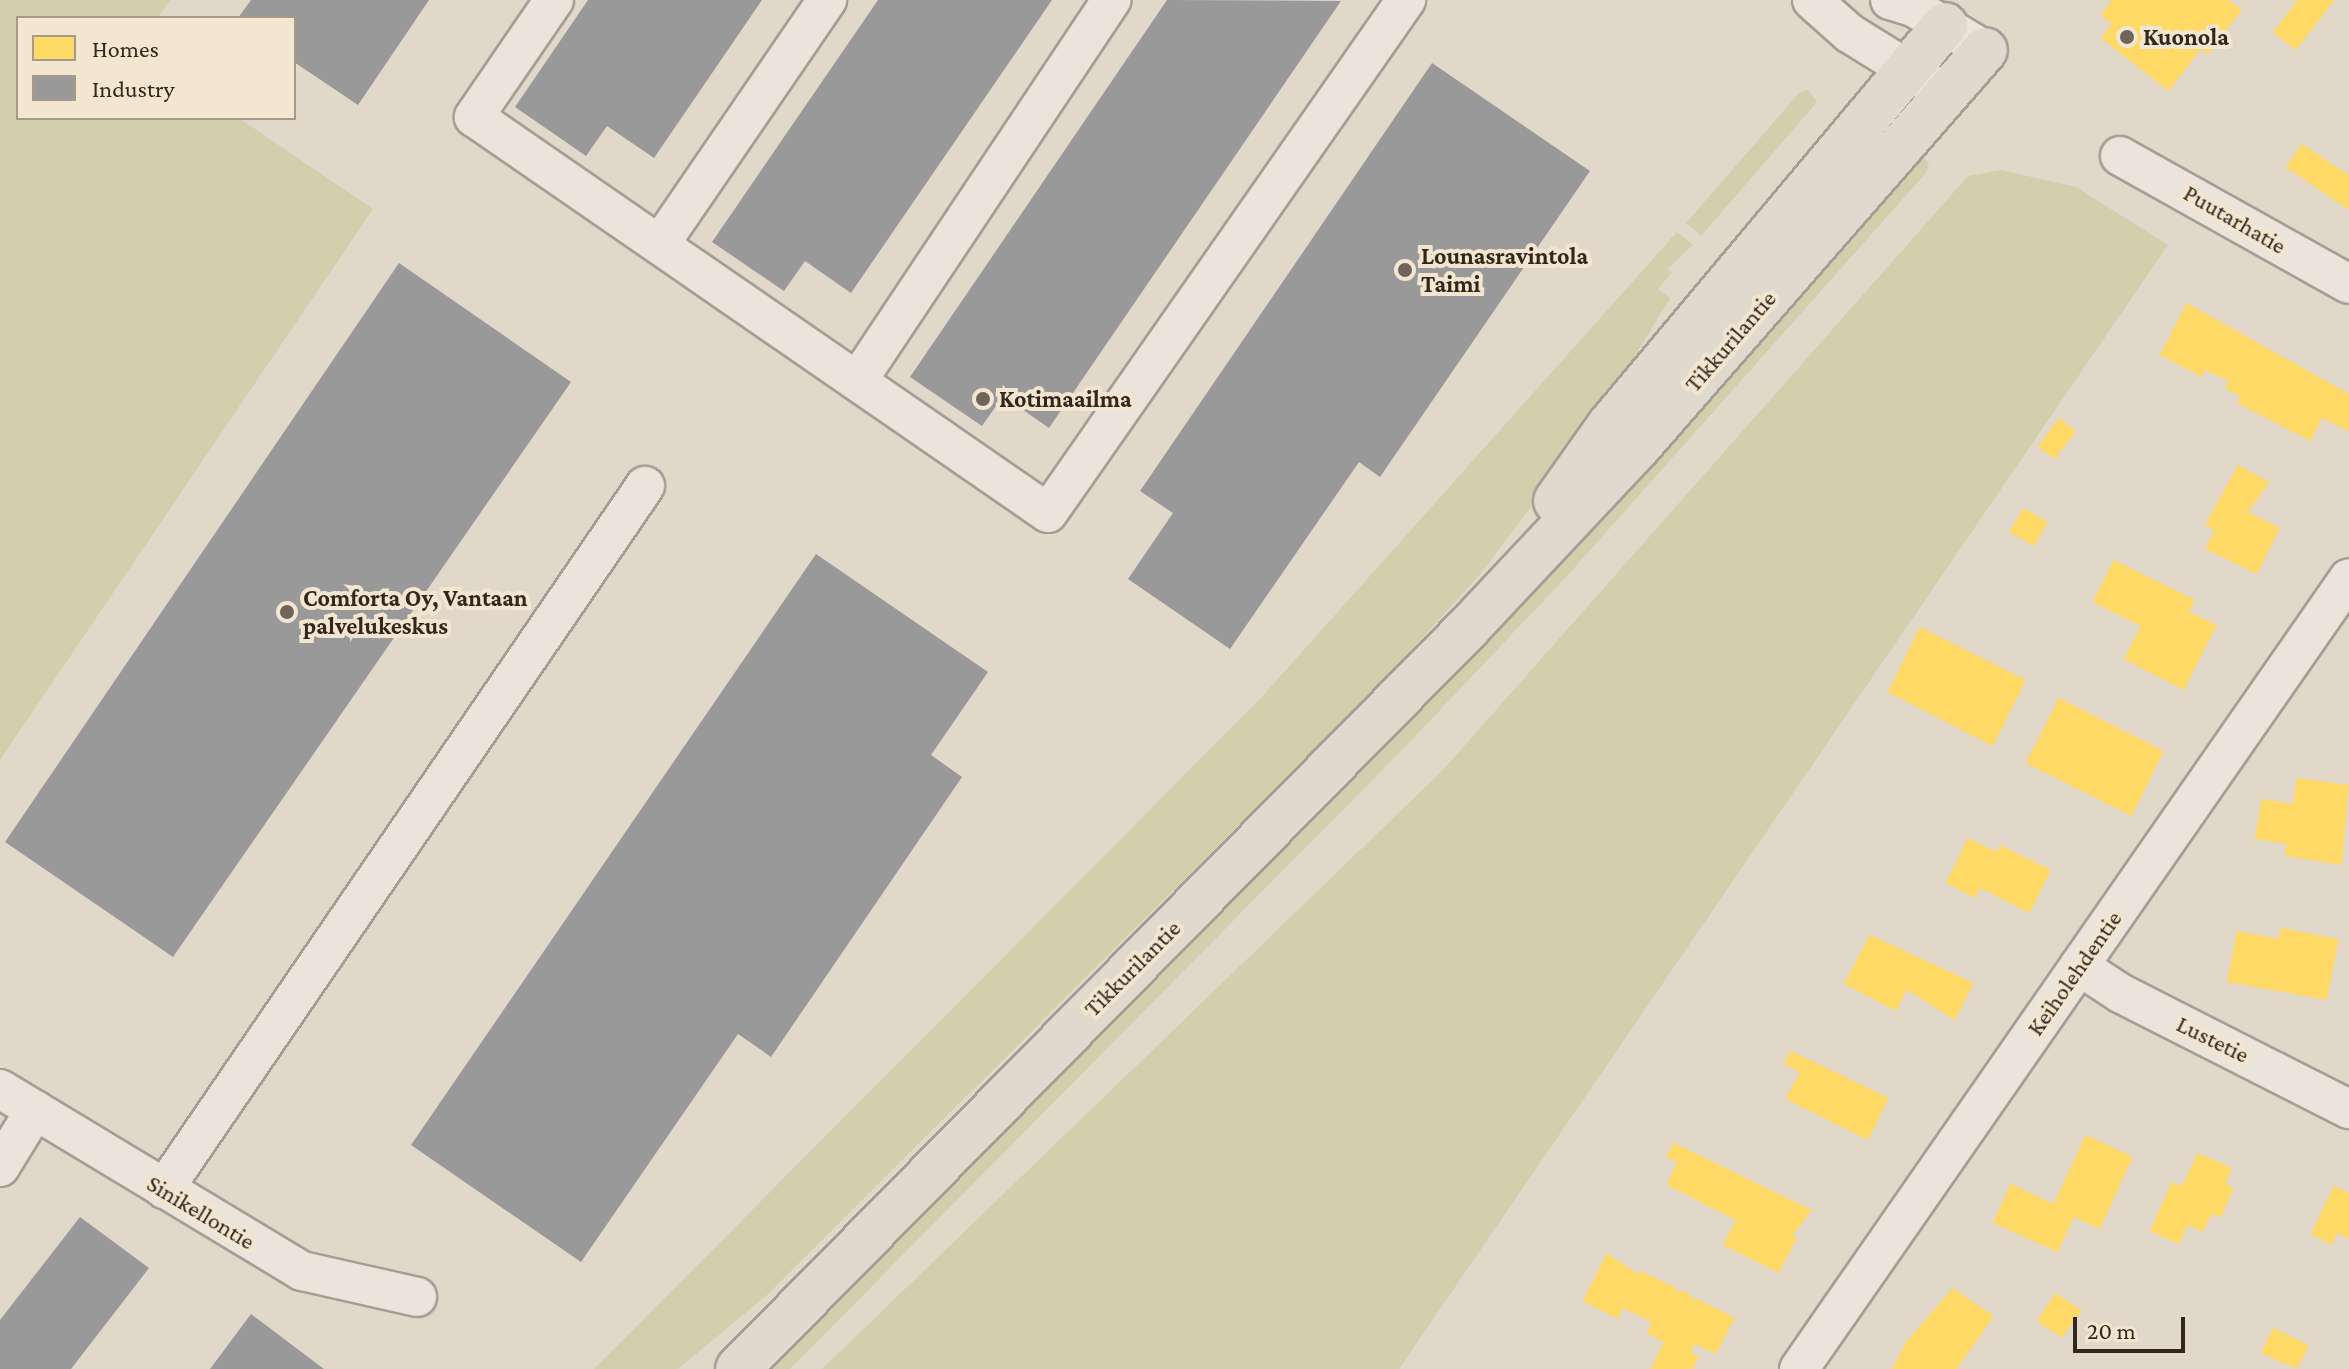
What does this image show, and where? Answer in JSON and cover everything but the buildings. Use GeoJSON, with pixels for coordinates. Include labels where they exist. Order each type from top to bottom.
{"type":"FeatureCollection","features":[{"type":"Feature","properties":{"kind":"main road","name":"Tikkurilantie"},"geometry":{"type":"LineString","coordinates":[[1468,628],[1609,426],[1945,25]]}},
{"type":"Feature","properties":{"kind":"main road","name":"Tikkurilantie"},"geometry":{"type":"LineString","coordinates":[[738,1369],[795,1307],[1468,628],[1638,447],[1985,50]]}},
{"type":"Feature","properties":{"kind":"main road","name":"Tikkurilantie"},"geometry":{"type":"LineString","coordinates":[[713,1369],[795,1307]]}},
{"type":"Feature","properties":{"kind":"street"},"geometry":{"type":"LineString","coordinates":[[554,0],[474,117],[1048,513],[1406,0]]}},
{"type":"Feature","properties":{"kind":"street"},"geometry":{"type":"LineString","coordinates":[[660,244],[827,0]]}},
{"type":"Feature","properties":{"kind":"street"},"geometry":{"type":"LineString","coordinates":[[858,380],[1111,0]]}},
{"type":"Feature","properties":{"kind":"street"},"geometry":{"type":"LineString","coordinates":[[1812,0],[1849,33],[1905,70],[1946,92]]}},
{"type":"Feature","properties":{"kind":"street"},"geometry":{"type":"LineString","coordinates":[[1890,0],[1945,25],[1985,50]]}},
{"type":"Feature","properties":{"kind":"street","name":"Puutarhatie"},"geometry":{"type":"LineString","coordinates":[[2120,156],[2349,284]]}},
{"type":"Feature","properties":{"kind":"street"},"geometry":{"type":"LineString","coordinates":[[164,1189],[645,486]]}},
{"type":"Feature","properties":{"kind":"street","name":"Keiholehdentie"},"geometry":{"type":"LineString","coordinates":[[1799,1369],[2349,578]]}},
{"type":"Feature","properties":{"kind":"street","name":"Lustetie"},"geometry":{"type":"LineString","coordinates":[[2079,966],[2120,993],[2349,1109]]}},
{"type":"Feature","properties":{"kind":"street","name":"Sinikellontie"},"geometry":{"type":"LineString","coordinates":[[0,1089],[302,1271],[417,1297]]}},
{"type":"Feature","properties":{"kind":"street"},"geometry":{"type":"LineString","coordinates":[[0,1167],[35,1110]]}},
{"type":"Feature","properties":{"kind":"shaded area"},"geometry":{"type":"Polygon","coordinates":[[[0,0],[170,0],[159,16],[16,16],[16,120],[242,120],[373,209],[0,760],[0,0]]]}},
{"type":"Feature","properties":{"kind":"shaded area"},"geometry":{"type":"Polygon","coordinates":[[[1808,90],[1817,102],[1701,236],[1686,223],[1800,92],[1808,90]]]}},
{"type":"Feature","properties":{"kind":"shaded area"},"geometry":{"type":"Polygon","coordinates":[[[1922,154],[1929,165],[1926,173],[1568,575],[1407,745],[790,1369],[765,1369],[1371,761],[1544,581],[1922,154]]]}},
{"type":"Feature","properties":{"kind":"shaded area"},"geometry":{"type":"Polygon","coordinates":[[[2001,170],[2076,187],[2168,245],[1399,1369],[822,1369],[1443,770],[1968,176],[2001,170]]]}},
{"type":"Feature","properties":{"kind":"shaded area"},"geometry":{"type":"Polygon","coordinates":[[[1677,232],[1693,245],[1667,269],[1672,272],[1658,289],[1670,298],[1603,410],[1482,572],[1385,679],[767,1295],[678,1369],[594,1369],[1259,700],[1677,232]]]}},
{"type":"Feature","properties":{"kind":"place","name":"Kuonola"},"geometry":{"type":"Point","coordinates":[2127,37]}},
{"type":"Feature","properties":{"kind":"place","name":"Lounasravintola Taimi"},"geometry":{"type":"Point","coordinates":[1405,270]}},
{"type":"Feature","properties":{"kind":"place","name":"Kotimaailma"},"geometry":{"type":"Point","coordinates":[983,399]}},
{"type":"Feature","properties":{"kind":"place","name":"Comforta Oy, Vantaan palvelukeskus"},"geometry":{"type":"Point","coordinates":[287,612]}}]}
